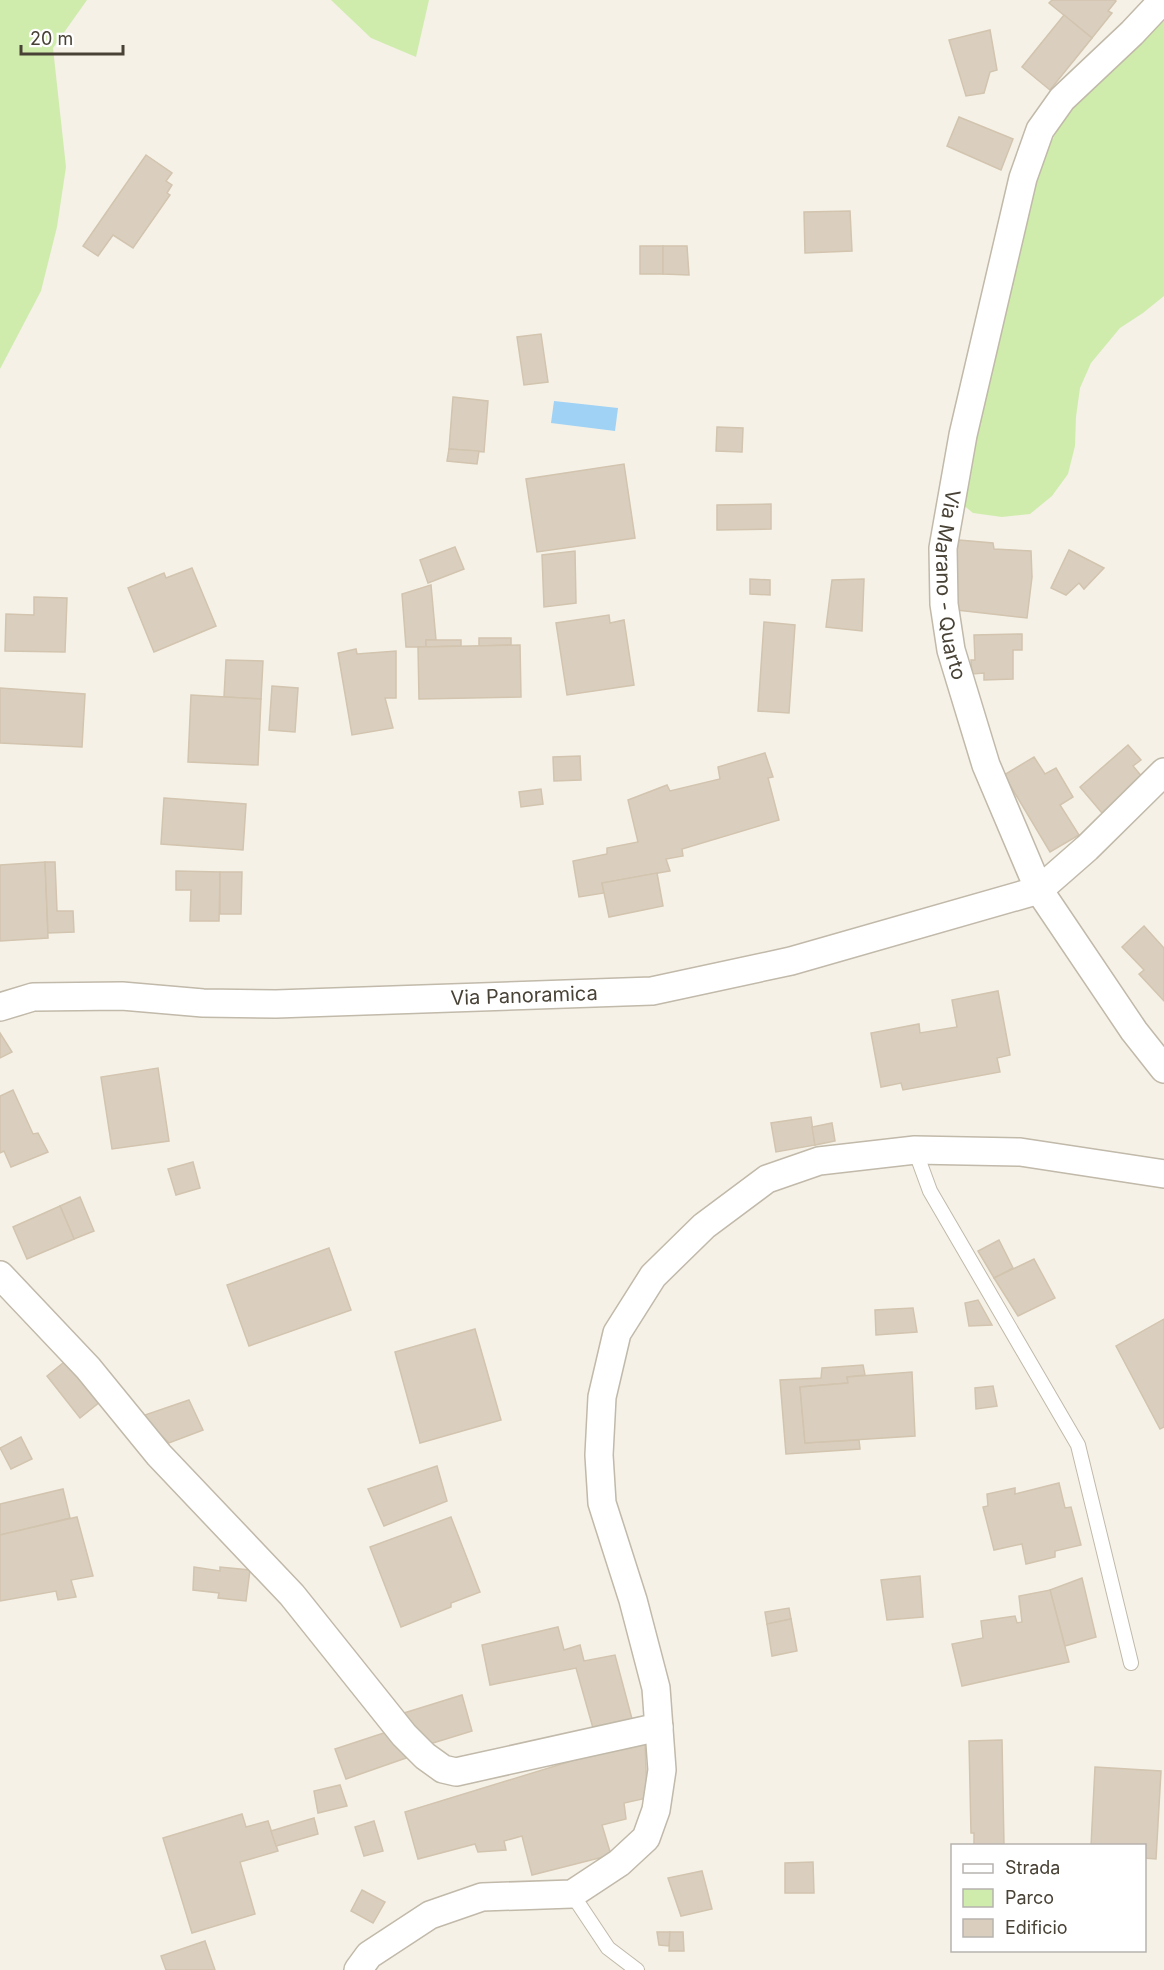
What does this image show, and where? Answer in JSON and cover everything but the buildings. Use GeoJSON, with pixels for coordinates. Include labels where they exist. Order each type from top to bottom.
{"type":"FeatureCollection","features":[{"type":"Feature","properties":{"kind":"street","name":"Via Marano - Quarto"},"geometry":{"type":"LineString","coordinates":[[1163,0],[1062,99],[1040,130],[1023,178],[963,435],[943,548],[944,604],[951,650],[986,765],[1039,890],[1134,1031],[1164,1069]]}},
{"type":"Feature","properties":{"kind":"street"},"geometry":{"type":"LineString","coordinates":[[1039,890],[1087,848],[1164,772]]}},
{"type":"Feature","properties":{"kind":"street","name":"Via Panoramica"},"geometry":{"type":"LineString","coordinates":[[0,1007],[33,997],[122,996],[203,1003],[276,1005],[652,991],[791,961],[1039,890]]}},
{"type":"Feature","properties":{"kind":"street"},"geometry":{"type":"LineString","coordinates":[[358,1970],[369,1955],[430,1915],[482,1897],[572,1893],[619,1863],[646,1838],[656,1810],[662,1770],[656,1688],[633,1600],[602,1503],[599,1455],[602,1397],[617,1333],[653,1276],[704,1226],[767,1179],[819,1161],[915,1150],[1020,1152],[1164,1174]]}},
{"type":"Feature","properties":{"kind":"street"},"geometry":{"type":"LineString","coordinates":[[0,1275],[88,1368],[159,1455],[292,1595],[404,1735],[425,1756],[444,1768],[456,1772],[659,1727]]}},
{"type":"Feature","properties":{"kind":"lane"},"geometry":{"type":"LineString","coordinates":[[915,1150],[930,1191],[1078,1445],[1131,1663]]}},
{"type":"Feature","properties":{"kind":"lane"},"geometry":{"type":"LineString","coordinates":[[572,1893],[608,1948],[637,1970]]}},
{"type":"Feature","properties":{"kind":"green space"},"geometry":{"type":"Polygon","coordinates":[[[0,0],[87,0],[53,48],[66,167],[57,227],[41,291],[0,369],[0,0]]]}},
{"type":"Feature","properties":{"kind":"green space"},"geometry":{"type":"Polygon","coordinates":[[[331,0],[429,0],[416,57],[371,38],[331,0]]]}},
{"type":"Feature","properties":{"kind":"green space"},"geometry":{"type":"Polygon","coordinates":[[[1164,21],[1164,296],[1120,328],[1091,363],[1080,388],[1075,446],[1068,474],[1052,496],[1030,514],[1002,517],[973,513],[962,504],[981,380],[1034,174],[1073,101],[1113,54],[1164,21]]]}},
{"type":"Feature","properties":{"kind":"water"},"geometry":{"type":"Polygon","coordinates":[[[554,401],[618,408],[615,431],[551,423],[554,401]]]}}]}
